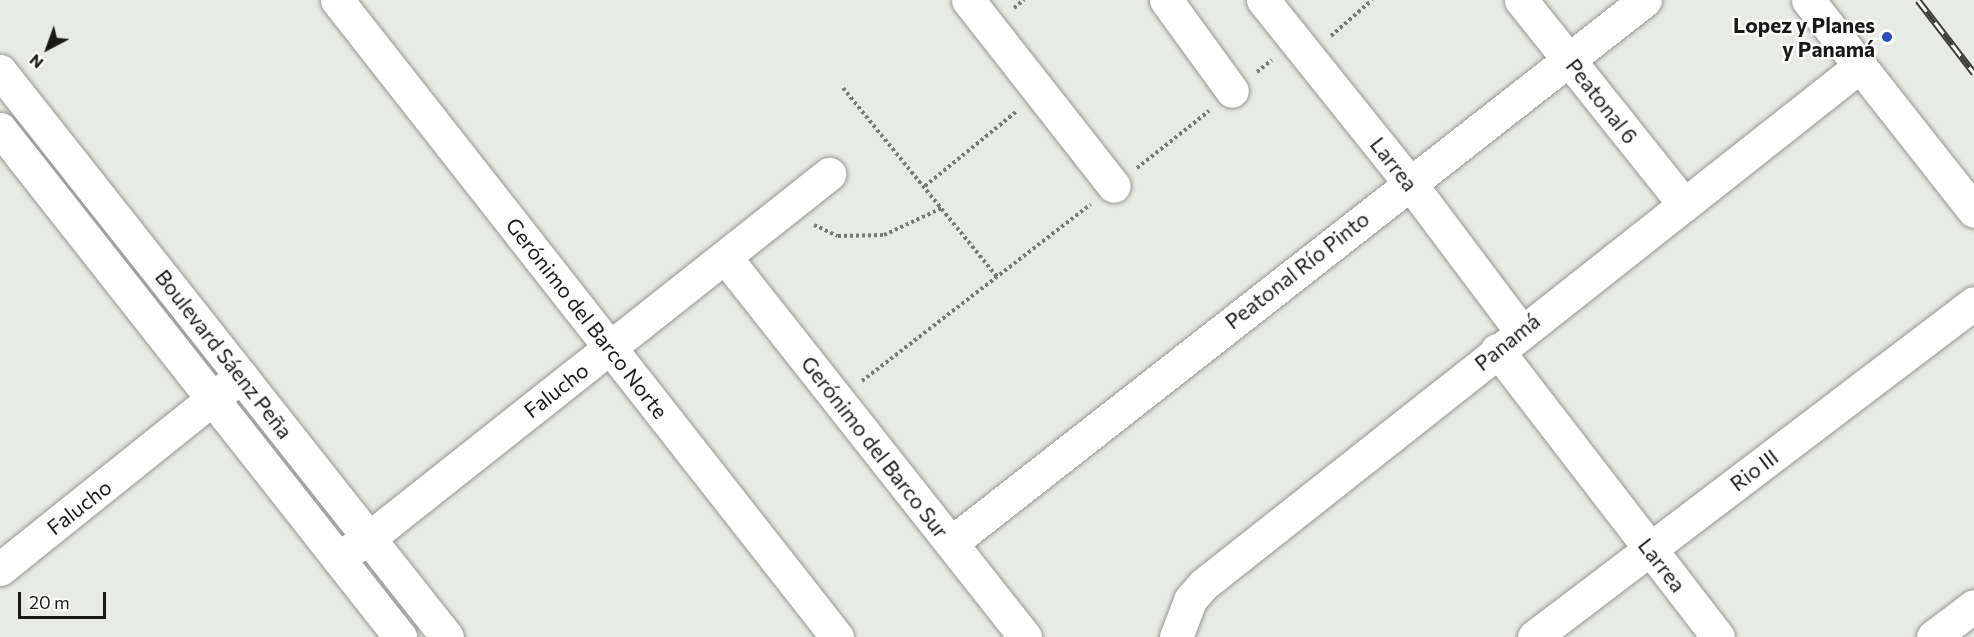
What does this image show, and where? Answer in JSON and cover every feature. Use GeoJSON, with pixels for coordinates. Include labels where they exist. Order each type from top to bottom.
{"type":"FeatureCollection","features":[{"type":"Feature","properties":{"kind":"street","name":"Gerónimo del Barco Norte"},"geometry":{"type":"LineString","coordinates":[[337,0],[837,637]]}},
{"type":"Feature","properties":{"kind":"street"},"geometry":{"type":"LineString","coordinates":[[968,0],[1114,186]]}},
{"type":"Feature","properties":{"kind":"street"},"geometry":{"type":"LineString","coordinates":[[1166,0],[1232,92]]}},
{"type":"Feature","properties":{"kind":"street","name":"Larrea"},"geometry":{"type":"LineString","coordinates":[[1263,0],[1409,182],[1509,340],[1650,549],[1718,637]]}},
{"type":"Feature","properties":{"kind":"street","name":"Peatonal 6"},"geometry":{"type":"LineString","coordinates":[[1521,0],[1682,202]]}},
{"type":"Feature","properties":{"kind":"street","name":"Peatonal Río Pinto"},"geometry":{"type":"LineString","coordinates":[[951,543],[1409,182],[1645,0]]}},
{"type":"Feature","properties":{"kind":"street"},"geometry":{"type":"LineString","coordinates":[[1808,0],[1974,211]]}},
{"type":"Feature","properties":{"kind":"street","name":"Panamá"},"geometry":{"type":"LineString","coordinates":[[1179,635],[1190,600],[1204,584],[1682,202],[1860,66]]}},
{"type":"Feature","properties":{"kind":"street","name":"Boulevard Sáenz Peña"},"geometry":{"type":"LineString","coordinates":[[0,71],[447,637]]}},
{"type":"Feature","properties":{"kind":"street","name":"Boulevard Sáenz Peña"},"geometry":{"type":"LineString","coordinates":[[0,129],[400,637]]}},
{"type":"Feature","properties":{"kind":"street","name":"Falucho"},"geometry":{"type":"LineString","coordinates":[[338,558],[369,538],[829,174]]}},
{"type":"Feature","properties":{"kind":"street","name":"Gerónimo del Barco Sur"},"geometry":{"type":"LineString","coordinates":[[724,257],[1025,637]]}},
{"type":"Feature","properties":{"kind":"street","name":"Rio III"},"geometry":{"type":"LineString","coordinates":[[1534,637],[1974,303]]}},
{"type":"Feature","properties":{"kind":"street","name":"Falucho"},"geometry":{"type":"LineString","coordinates":[[0,569],[214,400],[241,376]]}},
{"type":"Feature","properties":{"kind":"street"},"geometry":{"type":"LineString","coordinates":[[1933,637],[1974,606]]}},
{"type":"Feature","properties":{"kind":"path"},"geometry":{"type":"LineString","coordinates":[[838,400],[1232,92],[1372,0]]}},
{"type":"Feature","properties":{"kind":"path"},"geometry":{"type":"LineString","coordinates":[[843,88],[997,277]]}},
{"type":"Feature","properties":{"kind":"path"},"geometry":{"type":"LineString","coordinates":[[924,186],[1041,92]]}},
{"type":"Feature","properties":{"kind":"path"},"geometry":{"type":"LineString","coordinates":[[783,210],[838,236],[884,235],[942,208]]}},
{"type":"Feature","properties":{"kind":"railway"},"geometry":{"type":"LineString","coordinates":[[1918,0],[1974,73]]}},
{"type":"Feature","properties":{"kind":"place","name":"Lopez y Planes y Panamá"},"geometry":{"type":"Point","coordinates":[1887,37]}}]}
